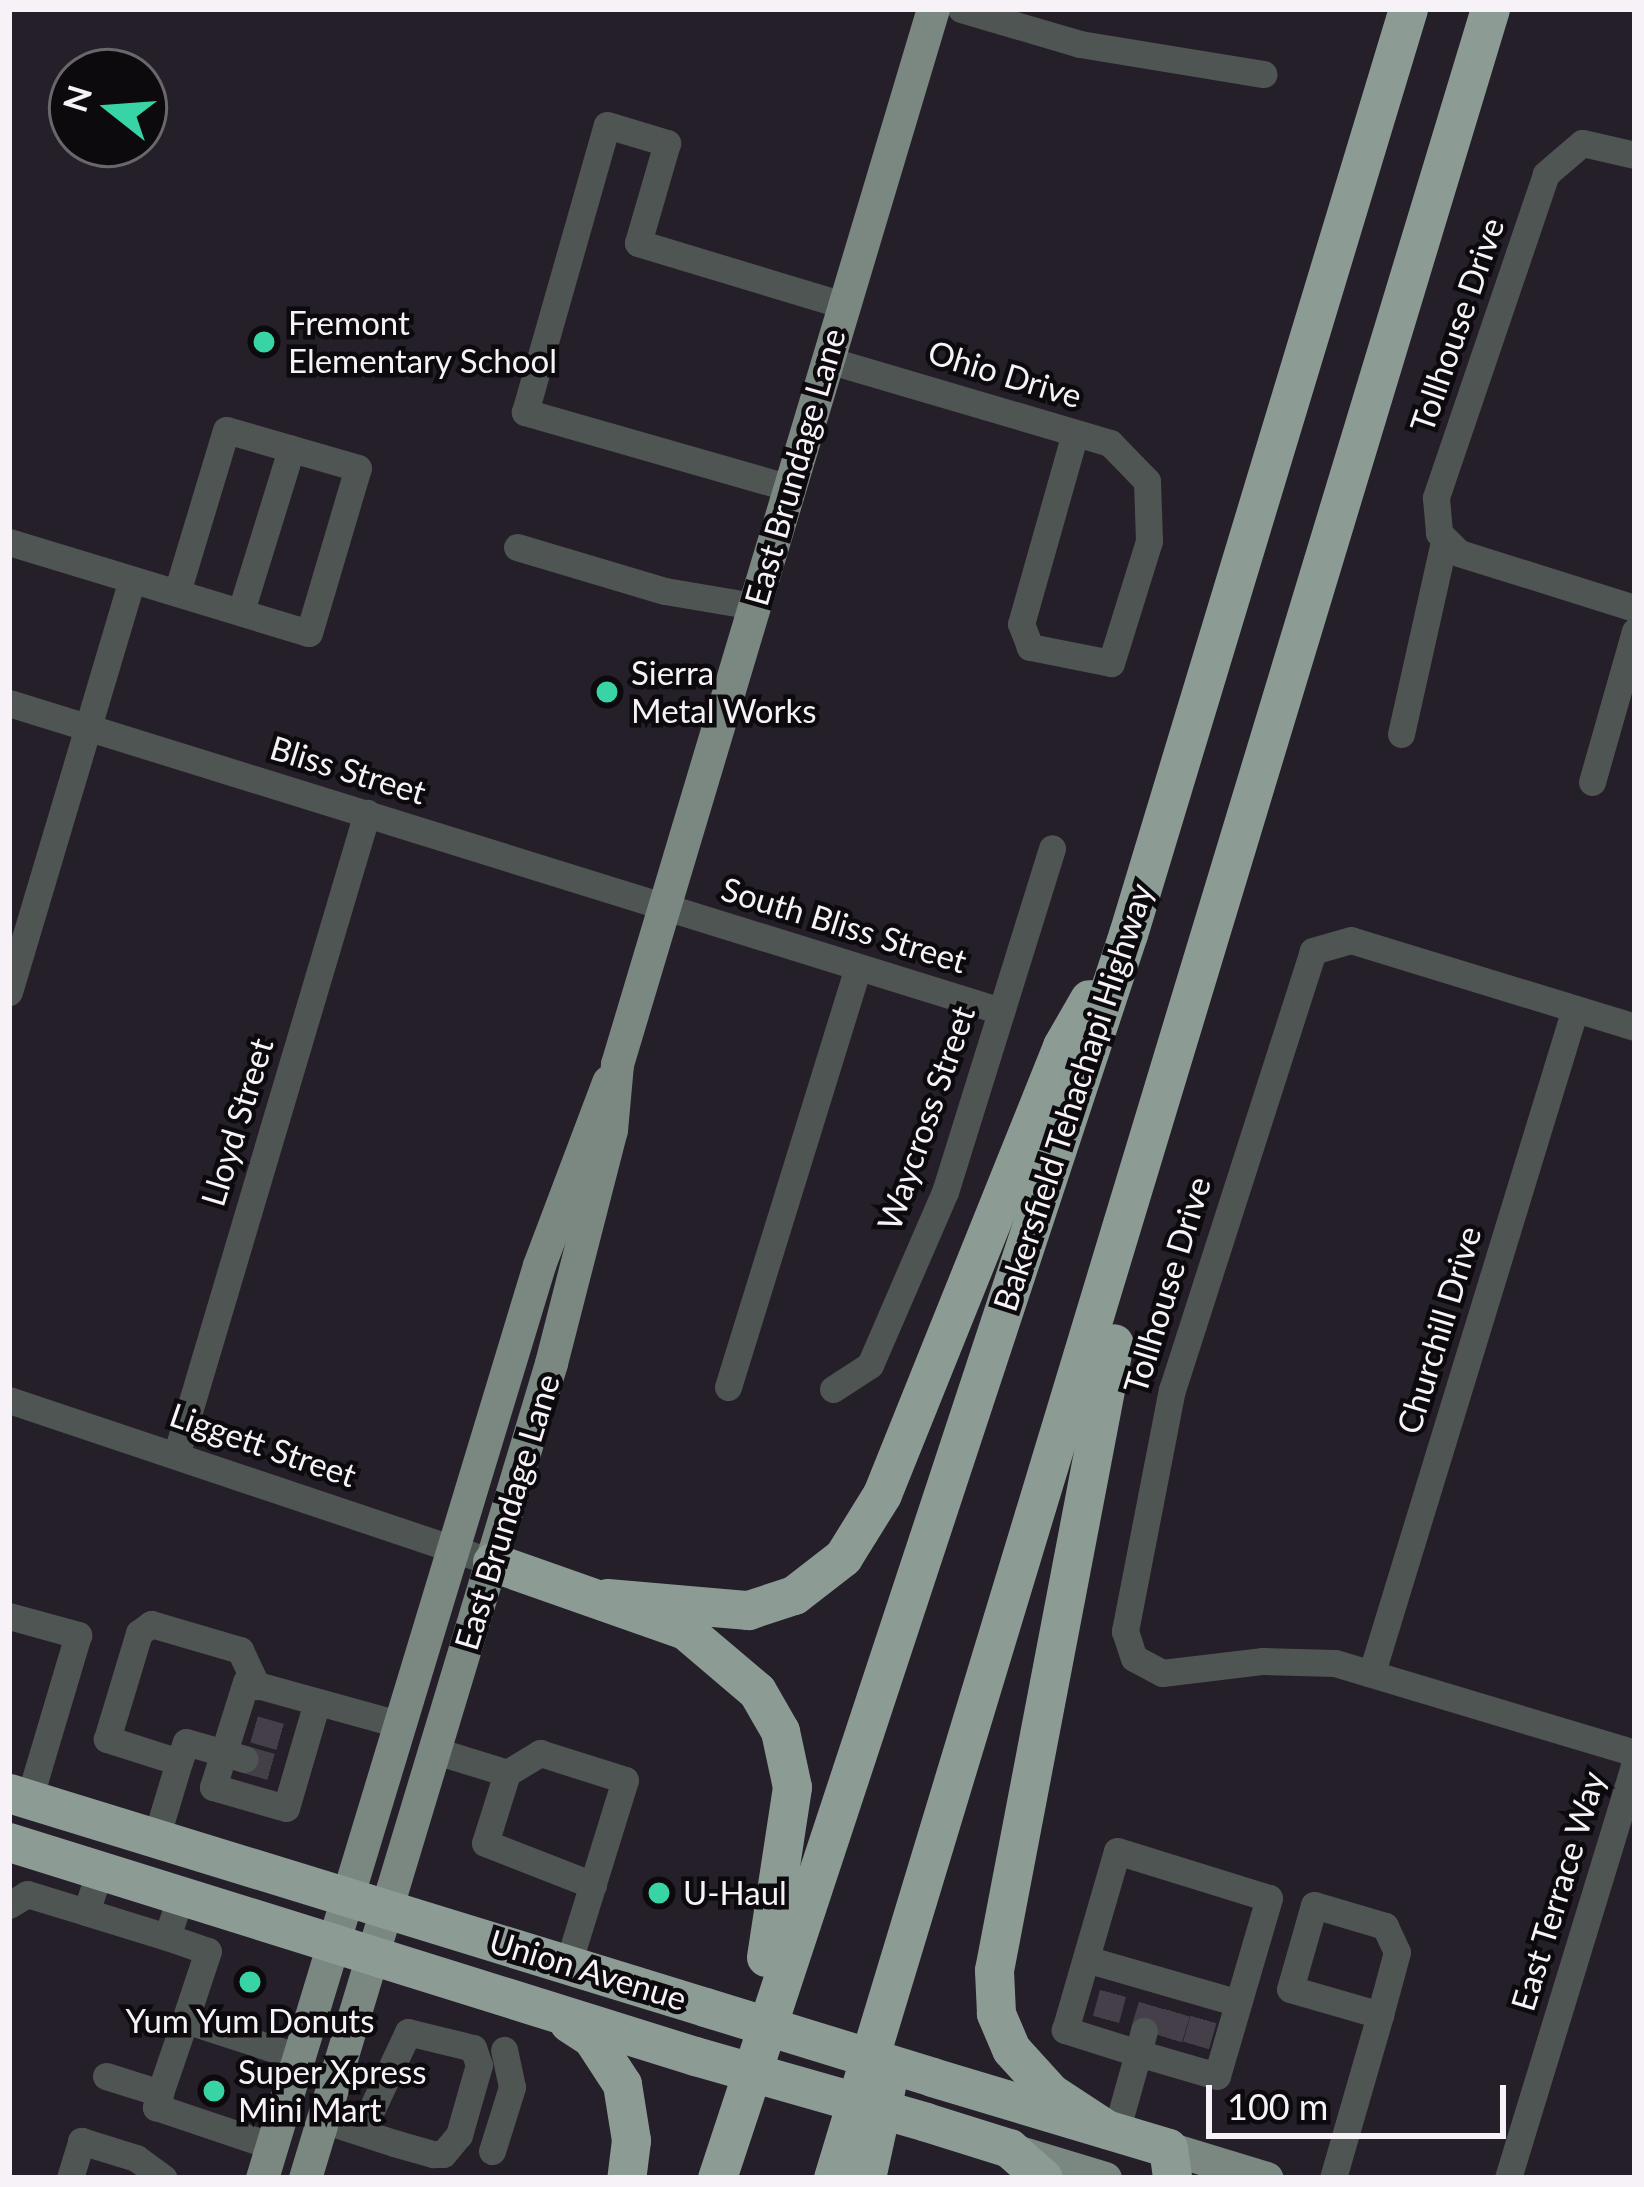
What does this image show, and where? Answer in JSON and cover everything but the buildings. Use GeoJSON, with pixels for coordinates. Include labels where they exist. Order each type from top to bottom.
{"type":"FeatureCollection","features":[{"type":"Feature","properties":{"kind":"highway","name":"Bakersfield Tehachapi Highway"},"geometry":{"type":"LineString","coordinates":[[715,2178],[1128,934],[1408,9]]}},
{"type":"Feature","properties":{"kind":"highway"},"geometry":{"type":"LineString","coordinates":[[833,2178],[937,1852],[1490,9]]}},
{"type":"Feature","properties":{"kind":"highway"},"geometry":{"type":"LineString","coordinates":[[607,1598],[748,1610],[794,1595],[843,1557],[882,1494],[1062,1046],[1128,934]]}},
{"type":"Feature","properties":{"kind":"highway"},"geometry":{"type":"LineString","coordinates":[[1111,2131],[1051,2093],[1011,2049],[996,2013],[994,1970],[1093,1438],[1193,994]]}},
{"type":"Feature","properties":{"kind":"highway"},"geometry":{"type":"LineString","coordinates":[[492,1562],[607,1598],[685,1630],[736,1666],[774,1719],[790,1766],[793,1802],[777,1912],[715,2178]]}},
{"type":"Feature","properties":{"kind":"highway","name":"Union Avenue"},"geometry":{"type":"LineString","coordinates":[[19,1796],[1111,2131],[1170,2163]]}},
{"type":"Feature","properties":{"kind":"highway","name":"Union Avenue"},"geometry":{"type":"LineString","coordinates":[[9,1842],[1009,2149]]}},
{"type":"Feature","properties":{"kind":"highway"},"geometry":{"type":"LineString","coordinates":[[866,2178],[937,1852]]}},
{"type":"Feature","properties":{"kind":"highway"},"geometry":{"type":"LineString","coordinates":[[527,2002],[592,2038],[622,2084],[632,2140],[626,2178]]}},
{"type":"Feature","properties":{"kind":"highway"},"geometry":{"type":"LineString","coordinates":[[1009,2149],[1043,2178]]}},
{"type":"Feature","properties":{"kind":"main road","name":"East Brundage Lane"},"geometry":{"type":"LineString","coordinates":[[267,2162],[579,1148],[617,1064],[933,9]]}},
{"type":"Feature","properties":{"kind":"main road","name":"East Brundage Lane"},"geometry":{"type":"LineString","coordinates":[[305,2178],[577,1268],[611,1130],[617,1064]]}},
{"type":"Feature","properties":{"kind":"main road","name":"Union Avenue"},"geometry":{"type":"LineString","coordinates":[[1009,2149],[1105,2178]]}},
{"type":"Feature","properties":{"kind":"main road"},"geometry":{"type":"LineString","coordinates":[[1170,2163],[1268,2178]]}},
{"type":"Feature","properties":{"kind":"street"},"geometry":{"type":"LineString","coordinates":[[961,9],[1080,44],[1264,74]]}},
{"type":"Feature","properties":{"kind":"street"},"geometry":{"type":"LineString","coordinates":[[790,488],[525,412],[607,125],[667,143],[638,243],[843,304]]}},
{"type":"Feature","properties":{"kind":"street","name":"Tollhouse Drive"},"geometry":{"type":"LineString","coordinates":[[1401,734],[1442,537],[1436,498],[1546,174],[1568,148],[1596,143],[1635,155]]}},
{"type":"Feature","properties":{"kind":"street","name":"Ohio Drive"},"geometry":{"type":"LineString","coordinates":[[828,359],[1111,443],[1147,481],[1149,541],[1111,663],[1030,647],[1021,624],[1075,433]]}},
{"type":"Feature","properties":{"kind":"street"},"geometry":{"type":"LineString","coordinates":[[9,542],[309,633],[358,468],[226,430],[177,592]]}},
{"type":"Feature","properties":{"kind":"street"},"geometry":{"type":"LineString","coordinates":[[241,611],[291,448]]}},
{"type":"Feature","properties":{"kind":"street"},"geometry":{"type":"LineString","coordinates":[[1442,537],[1459,554],[1635,608]]}},
{"type":"Feature","properties":{"kind":"street"},"geometry":{"type":"LineString","coordinates":[[517,548],[665,591],[754,606]]}},
{"type":"Feature","properties":{"kind":"street"},"geometry":{"type":"LineString","coordinates":[[9,992],[130,586]]}},
{"type":"Feature","properties":{"kind":"street"},"geometry":{"type":"LineString","coordinates":[[1592,782],[1635,631]]}},
{"type":"Feature","properties":{"kind":"street","name":"Bliss Street"},"geometry":{"type":"LineString","coordinates":[[9,703],[664,908]]}},
{"type":"Feature","properties":{"kind":"street","name":"Lloyd Street"},"geometry":{"type":"LineString","coordinates":[[177,1452],[367,813]]}},
{"type":"Feature","properties":{"kind":"street","name":"Waycross Street"},"geometry":{"type":"LineString","coordinates":[[832,1389],[870,1365],[945,1192],[1052,848]]}},
{"type":"Feature","properties":{"kind":"street","name":"South Bliss Street"},"geometry":{"type":"LineString","coordinates":[[664,908],[1001,1011]]}},
{"type":"Feature","properties":{"kind":"street","name":"Tollhouse Drive"},"geometry":{"type":"LineString","coordinates":[[1372,1672],[1301,1660],[1162,1673],[1134,1658],[1125,1631],[1167,1407],[1303,964],[1322,945],[1351,940],[1575,1009]]}},
{"type":"Feature","properties":{"kind":"street"},"geometry":{"type":"LineString","coordinates":[[728,1387],[858,968]]}},
{"type":"Feature","properties":{"kind":"street"},"geometry":{"type":"LineString","coordinates":[[1575,1009],[1635,1027]]}},
{"type":"Feature","properties":{"kind":"street","name":"Churchill Drive"},"geometry":{"type":"LineString","coordinates":[[1372,1672],[1575,1009]]}},
{"type":"Feature","properties":{"kind":"street","name":"Liggett Street"},"geometry":{"type":"LineString","coordinates":[[9,1400],[177,1452],[492,1562]]}},
{"type":"Feature","properties":{"kind":"street"},"geometry":{"type":"LineString","coordinates":[[9,1616],[78,1635],[19,1796]]}},
{"type":"Feature","properties":{"kind":"street"},"geometry":{"type":"LineString","coordinates":[[179,1762],[106,1739],[139,1633],[151,1624],[240,1650],[257,1686]]}},
{"type":"Feature","properties":{"kind":"street"},"geometry":{"type":"LineString","coordinates":[[1372,1672],[1635,1753]]}},
{"type":"Feature","properties":{"kind":"street"},"geometry":{"type":"LineString","coordinates":[[316,1702],[286,1770],[286,1808],[213,1787],[235,1755],[246,1682],[399,1724]]}},
{"type":"Feature","properties":{"kind":"street"},"geometry":{"type":"LineString","coordinates":[[157,1838],[185,1742],[235,1755]]}},
{"type":"Feature","properties":{"kind":"street"},"geometry":{"type":"LineString","coordinates":[[436,1751],[506,1773]]}},
{"type":"Feature","properties":{"kind":"street"},"geometry":{"type":"LineString","coordinates":[[568,1964],[593,1885],[625,1780],[540,1753],[506,1773],[485,1843],[593,1885]]}},
{"type":"Feature","properties":{"kind":"street","name":"East Terrace Way"},"geometry":{"type":"LineString","coordinates":[[1508,2178],[1635,1763]]}},
{"type":"Feature","properties":{"kind":"street"},"geometry":{"type":"LineString","coordinates":[[1086,1959],[1174,2024],[1217,2076],[1269,1898],[1117,1851],[1065,2030],[1174,2024],[1238,2003]]}},
{"type":"Feature","properties":{"kind":"street"},"geometry":{"type":"LineString","coordinates":[[86,1912],[100,1870]]}},
{"type":"Feature","properties":{"kind":"street"},"geometry":{"type":"LineString","coordinates":[[9,1905],[27,1894],[208,1951],[155,2107],[267,2162]]}},
{"type":"Feature","properties":{"kind":"street"},"geometry":{"type":"LineString","coordinates":[[167,1937],[181,1895]]}},
{"type":"Feature","properties":{"kind":"street"},"geometry":{"type":"LineString","coordinates":[[1334,2178],[1380,2015],[1397,1952],[1385,1926],[1314,1905],[1290,1989],[1380,2015]]}},
{"type":"Feature","properties":{"kind":"street"},"geometry":{"type":"LineString","coordinates":[[323,2120],[443,2154],[459,2135],[492,2058],[527,2002]]}},
{"type":"Feature","properties":{"kind":"street"},"geometry":{"type":"LineString","coordinates":[[185,2020],[299,2057]]}},
{"type":"Feature","properties":{"kind":"street"},"geometry":{"type":"LineString","coordinates":[[1111,2131],[1174,2024]]}},
{"type":"Feature","properties":{"kind":"street"},"geometry":{"type":"LineString","coordinates":[[361,2132],[408,2032],[473,2048],[492,2058],[512,2087],[492,2150]]}},
{"type":"Feature","properties":{"kind":"street"},"geometry":{"type":"LineString","coordinates":[[106,2076],[160,2092]]}},
{"type":"Feature","properties":{"kind":"street"},"geometry":{"type":"LineString","coordinates":[[70,2178],[81,2141],[136,2158],[164,2178]]}},
{"type":"Feature","properties":{"kind":"tunnel"},"geometry":{"type":"LineString","coordinates":[[254,1729],[286,1738]]}},
{"type":"Feature","properties":{"kind":"tunnel"},"geometry":{"type":"LineString","coordinates":[[245,1759],[277,1768]]}},
{"type":"Feature","properties":{"kind":"tunnel"},"geometry":{"type":"LineString","coordinates":[[1106,2019],[1114,1990]]}},
{"type":"Feature","properties":{"kind":"tunnel"},"geometry":{"type":"LineString","coordinates":[[1144,2031],[1153,2001]]}},
{"type":"Feature","properties":{"kind":"tunnel"},"geometry":{"type":"LineString","coordinates":[[1169,2038],[1177,2011]]}},
{"type":"Feature","properties":{"kind":"tunnel"},"geometry":{"type":"LineString","coordinates":[[1196,2045],[1204,2017]]}},
{"type":"Feature","properties":{"kind":"place","name":"Fremont Elementary School"},"geometry":{"type":"Point","coordinates":[264,342]}},
{"type":"Feature","properties":{"kind":"place","name":"Sierra Metal Works"},"geometry":{"type":"Point","coordinates":[607,692]}},
{"type":"Feature","properties":{"kind":"place","name":"U-Haul"},"geometry":{"type":"Point","coordinates":[659,1893]}},
{"type":"Feature","properties":{"kind":"place","name":"Yum Yum Donuts"},"geometry":{"type":"Point","coordinates":[250,1982]}},
{"type":"Feature","properties":{"kind":"place","name":"Super Xpress Mini Mart"},"geometry":{"type":"Point","coordinates":[214,2091]}}]}
